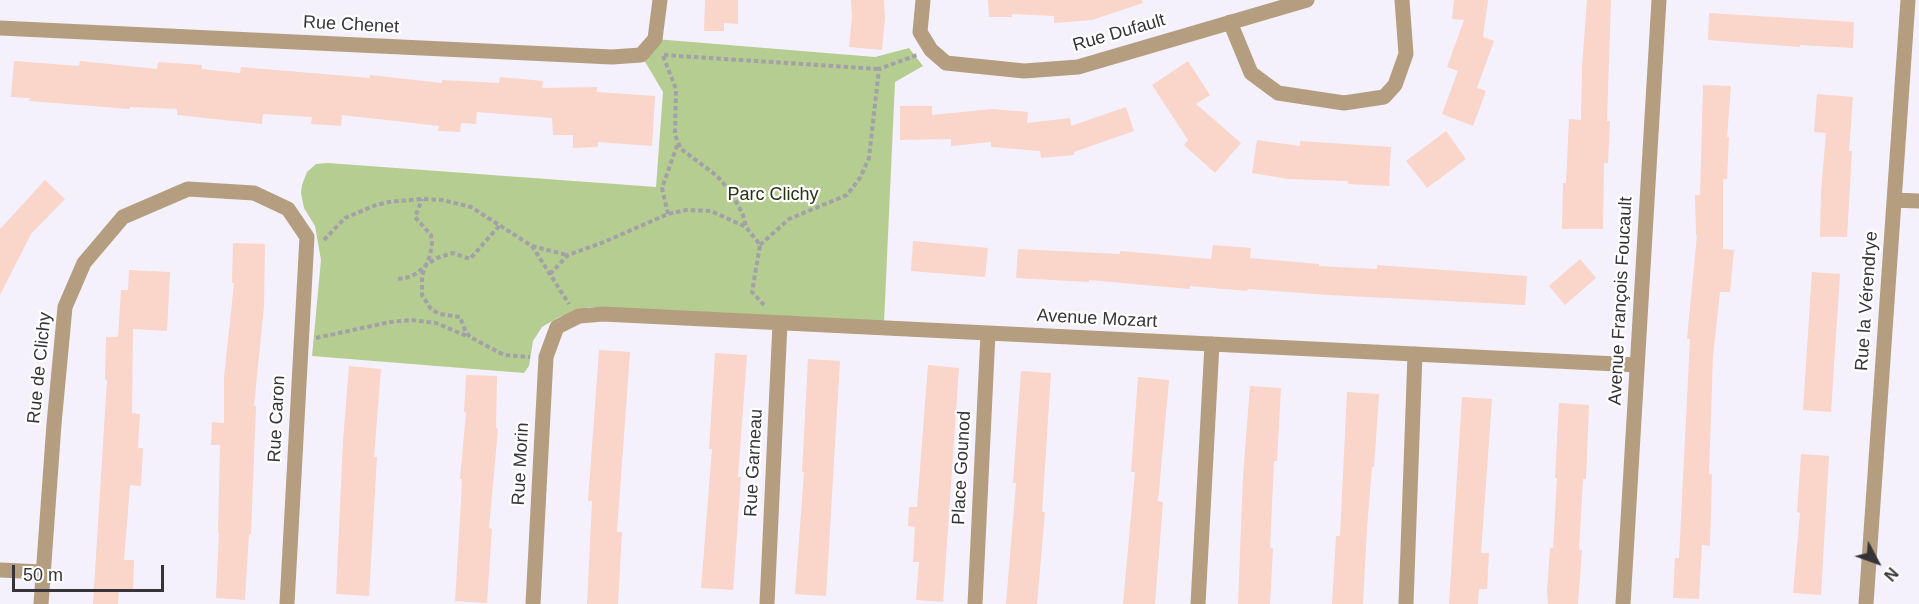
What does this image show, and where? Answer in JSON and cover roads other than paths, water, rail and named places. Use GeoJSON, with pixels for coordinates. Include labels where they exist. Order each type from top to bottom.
{"type":"FeatureCollection","features":[{"type":"Feature","properties":{"kind":"street","name":"Rue Chenet"},"geometry":{"type":"LineString","coordinates":[[0,28],[612,57],[641,55],[655,39],[660,0]]}},
{"type":"Feature","properties":{"kind":"street","name":"Rue Dufault"},"geometry":{"type":"LineString","coordinates":[[923,0],[920,32],[931,50],[946,63],[1024,71],[1078,67],[1307,0]]}},
{"type":"Feature","properties":{"kind":"street"},"geometry":{"type":"LineString","coordinates":[[1230,22],[1251,73],[1278,93],[1344,103],[1383,97],[1395,85],[1406,54],[1402,0]]}},
{"type":"Feature","properties":{"kind":"street","name":"Avenue François Foucault"},"geometry":{"type":"LineString","coordinates":[[1623,604],[1659,0]]}},
{"type":"Feature","properties":{"kind":"street","name":"Rue la Vérendrye"},"geometry":{"type":"LineString","coordinates":[[1866,604],[1908,0]]}},
{"type":"Feature","properties":{"kind":"street","name":"Rue de Clichy"},"geometry":{"type":"LineString","coordinates":[[41,604],[65,307],[84,263],[123,217],[188,189],[254,193],[288,209],[307,237]]}},
{"type":"Feature","properties":{"kind":"street"},"geometry":{"type":"LineString","coordinates":[[1894,200],[1919,201]]}},
{"type":"Feature","properties":{"kind":"street","name":"Rue Caron"},"geometry":{"type":"LineString","coordinates":[[287,604],[307,237]]}},
{"type":"Feature","properties":{"kind":"street","name":"Avenue Mozart"},"geometry":{"type":"LineString","coordinates":[[557,327],[579,316],[603,314],[1637,365]]}},
{"type":"Feature","properties":{"kind":"street","name":"Rue Garneau"},"geometry":{"type":"LineString","coordinates":[[767,604],[780,323]]}},
{"type":"Feature","properties":{"kind":"street","name":"Rue Morin"},"geometry":{"type":"LineString","coordinates":[[533,604],[546,357],[557,327]]}},
{"type":"Feature","properties":{"kind":"street","name":"Place Gounod"},"geometry":{"type":"LineString","coordinates":[[975,604],[988,333]]}},
{"type":"Feature","properties":{"kind":"street"},"geometry":{"type":"LineString","coordinates":[[1198,604],[1212,344]]}},
{"type":"Feature","properties":{"kind":"street"},"geometry":{"type":"LineString","coordinates":[[1406,604],[1415,354]]}},
{"type":"Feature","properties":{"kind":"street"},"geometry":{"type":"LineString","coordinates":[[0,570],[42,572]]}},
{"type":"Feature","properties":{"kind":"park label","name":"Parc Clichy"},"geometry":{"type":"Point","coordinates":[773,195]}}]}
